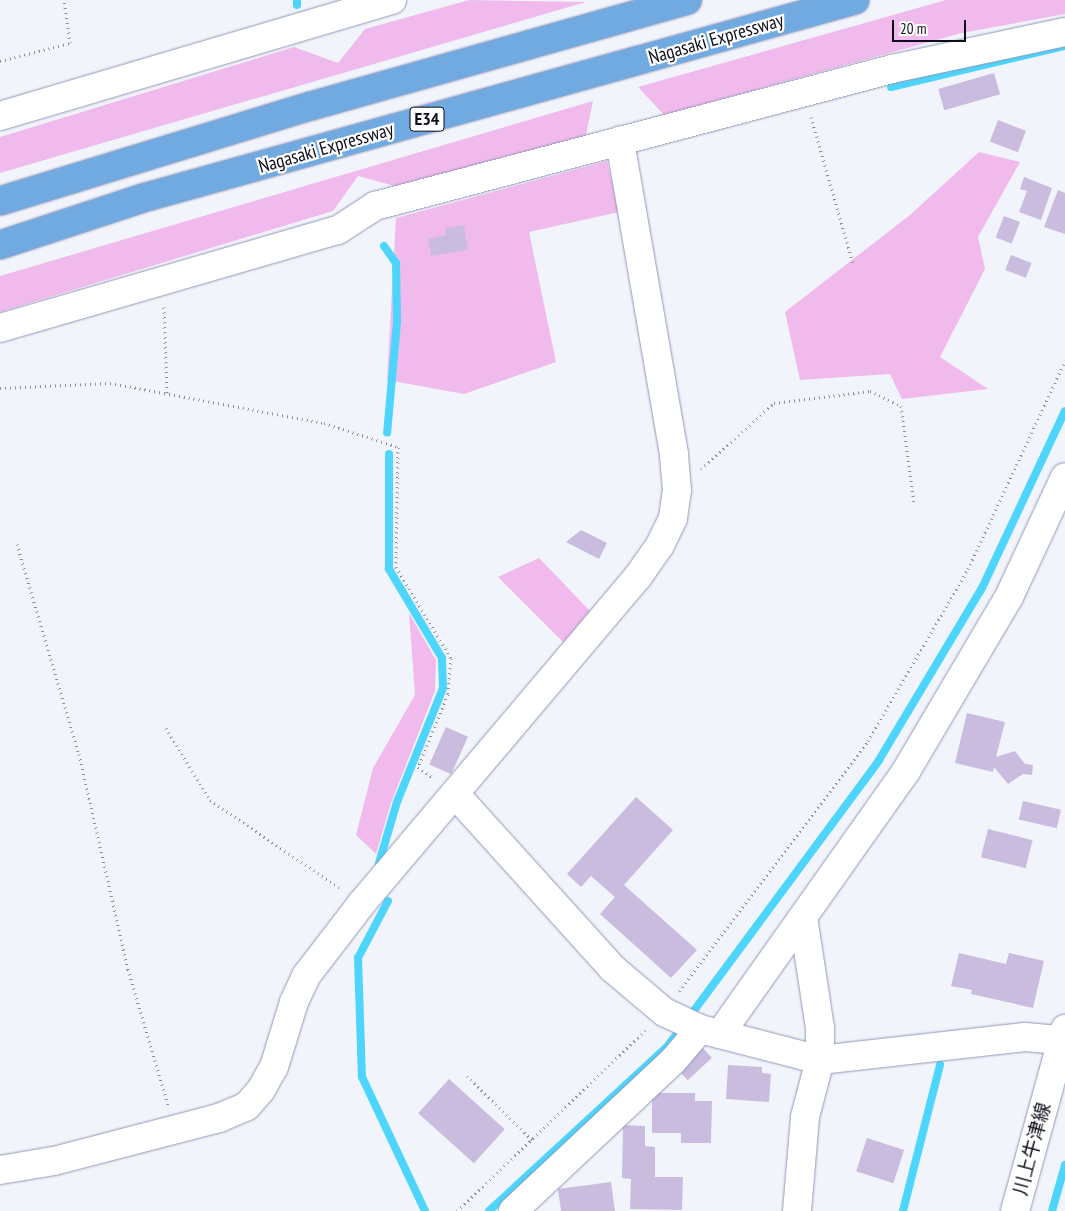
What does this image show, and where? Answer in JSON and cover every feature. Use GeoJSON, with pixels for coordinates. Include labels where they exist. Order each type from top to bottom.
{"type":"FeatureCollection","features":[{"type":"Feature","properties":{"kind":"highway","name":"E34"},"geometry":{"type":"LineString","coordinates":[[0,201],[311,106],[687,0]]}},
{"type":"Feature","properties":{"kind":"highway","name":"Nagasaki Expressway"},"geometry":{"type":"LineString","coordinates":[[0,245],[144,198],[855,0]]}},
{"type":"Feature","properties":{"kind":"street"},"geometry":{"type":"LineString","coordinates":[[0,116],[392,0]]}},
{"type":"Feature","properties":{"kind":"street"},"geometry":{"type":"LineString","coordinates":[[0,328],[338,230],[374,206],[892,69],[1065,32]]}},
{"type":"Feature","properties":{"kind":"street"},"geometry":{"type":"LineString","coordinates":[[0,1170],[54,1161],[176,1130],[218,1118],[246,1106],[261,1090],[274,1068],[294,1002],[306,976],[362,903],[637,578],[660,545],[673,518],[677,490],[674,454],[620,141]]}},
{"type":"Feature","properties":{"kind":"street"},"geometry":{"type":"LineString","coordinates":[[513,1211],[673,1061],[710,1031],[803,917],[916,754],[1009,598],[1065,477]]}},
{"type":"Feature","properties":{"kind":"street"},"geometry":{"type":"LineString","coordinates":[[456,794],[612,968],[664,1012],[710,1031],[820,1060],[1064,1034]]}},
{"type":"Feature","properties":{"kind":"street"},"geometry":{"type":"LineString","coordinates":[[797,1211],[805,1117],[820,1060],[820,1028],[803,917]]}},
{"type":"Feature","properties":{"kind":"street","name":"川上牛津線"},"geometry":{"type":"LineString","coordinates":[[1015,1211],[1064,1034]]}},
{"type":"Feature","properties":{"kind":"path"},"geometry":{"type":"LineString","coordinates":[[0,61],[70,42],[64,0]]}},
{"type":"Feature","properties":{"kind":"path"},"geometry":{"type":"LineString","coordinates":[[804,93],[852,263]]}},
{"type":"Feature","properties":{"kind":"path"},"geometry":{"type":"LineString","coordinates":[[163,281],[167,394]]}},
{"type":"Feature","properties":{"kind":"path"},"geometry":{"type":"LineString","coordinates":[[457,1211],[664,1012],[868,741],[968,569],[1065,361]]}},
{"type":"Feature","properties":{"kind":"path"},"geometry":{"type":"LineString","coordinates":[[0,388],[110,383],[324,423],[398,448],[396,566],[451,658],[448,694],[418,767],[456,794]]}},
{"type":"Feature","properties":{"kind":"path"},"geometry":{"type":"LineString","coordinates":[[677,490],[774,403],[870,392],[901,406],[914,503]]}},
{"type":"Feature","properties":{"kind":"path"},"geometry":{"type":"LineString","coordinates":[[17,544],[79,754],[128,969],[176,1130]]}},
{"type":"Feature","properties":{"kind":"path"},"geometry":{"type":"LineString","coordinates":[[166,728],[210,800],[362,903]]}},
{"type":"Feature","properties":{"kind":"path"},"geometry":{"type":"LineString","coordinates":[[467,1076],[532,1140]]}},
{"type":"Feature","properties":{"kind":"shaded area"},"geometry":{"type":"Polygon","coordinates":[[[469,0],[586,2],[0,173],[0,137],[294,47],[338,63],[365,29],[469,0]]]}},
{"type":"Feature","properties":{"kind":"shaded area"},"geometry":{"type":"Polygon","coordinates":[[[946,0],[1065,0],[1065,14],[962,33],[664,115],[638,87],[946,0]]]}},
{"type":"Feature","properties":{"kind":"shaded area"},"geometry":{"type":"Polygon","coordinates":[[[593,101],[585,140],[402,188],[358,176],[333,211],[0,312],[0,276],[593,101]]]}},
{"type":"Feature","properties":{"kind":"shaded area"},"geometry":{"type":"Polygon","coordinates":[[[979,152],[1020,162],[978,237],[985,269],[940,357],[988,389],[902,399],[890,374],[800,380],[785,312],[910,215],[979,152]]]}},
{"type":"Feature","properties":{"kind":"shaded area"},"geometry":{"type":"Polygon","coordinates":[[[607,161],[619,212],[529,232],[556,362],[464,394],[387,380],[396,218],[607,161]]]}},
{"type":"Feature","properties":{"kind":"shaded area"},"geometry":{"type":"Polygon","coordinates":[[[539,558],[595,616],[568,647],[498,577],[539,558]]]}},
{"type":"Feature","properties":{"kind":"shaded area"},"geometry":{"type":"Polygon","coordinates":[[[409,613],[436,660],[435,691],[391,803],[376,854],[356,835],[373,768],[415,695],[409,613]]]}},
{"type":"Feature","properties":{"kind":"building"},"geometry":{"type":"Polygon","coordinates":[[[994,73],[1000,94],[944,110],[938,89],[994,73]]]}},
{"type":"Feature","properties":{"kind":"building"},"geometry":{"type":"Polygon","coordinates":[[[998,120],[1026,131],[1018,152],[990,141],[998,120]]]}},
{"type":"Feature","properties":{"kind":"building"},"geometry":{"type":"Polygon","coordinates":[[[1024,177],[1052,188],[1041,220],[1019,212],[1027,191],[1020,189],[1024,177]]]}},
{"type":"Feature","properties":{"kind":"building"},"geometry":{"type":"Polygon","coordinates":[[[1058,190],[1065,193],[1065,234],[1044,227],[1058,190]]]}},
{"type":"Feature","properties":{"kind":"building"},"geometry":{"type":"Polygon","coordinates":[[[1004,216],[1020,222],[1012,244],[996,237],[1004,216]]]}},
{"type":"Feature","properties":{"kind":"building"},"geometry":{"type":"Polygon","coordinates":[[[464,225],[468,250],[431,256],[428,239],[446,235],[445,228],[464,225]]]}},
{"type":"Feature","properties":{"kind":"building"},"geometry":{"type":"Polygon","coordinates":[[[1011,255],[1032,263],[1026,278],[1005,270],[1011,255]]]}},
{"type":"Feature","properties":{"kind":"building"},"geometry":{"type":"Polygon","coordinates":[[[581,530],[607,543],[599,559],[566,542],[581,530]]]}},
{"type":"Feature","properties":{"kind":"building"},"geometry":{"type":"Polygon","coordinates":[[[967,713],[1005,722],[996,757],[1015,751],[1025,764],[1033,765],[1032,775],[1023,774],[1008,784],[994,767],[993,772],[955,763],[967,713]]]}},
{"type":"Feature","properties":{"kind":"building"},"geometry":{"type":"Polygon","coordinates":[[[446,727],[468,737],[451,774],[429,764],[446,727]]]}},
{"type":"Feature","properties":{"kind":"building"},"geometry":{"type":"Polygon","coordinates":[[[636,797],[673,830],[624,885],[697,950],[671,978],[600,914],[615,897],[591,876],[581,887],[567,874],[636,797]]]}},
{"type":"Feature","properties":{"kind":"building"},"geometry":{"type":"Polygon","coordinates":[[[1023,801],[1061,810],[1057,828],[1019,820],[1023,801]]]}},
{"type":"Feature","properties":{"kind":"building"},"geometry":{"type":"Polygon","coordinates":[[[988,829],[1033,840],[1026,868],[981,857],[988,829]]]}},
{"type":"Feature","properties":{"kind":"building"},"geometry":{"type":"Polygon","coordinates":[[[959,953],[1006,964],[1009,953],[1044,961],[1033,1008],[971,994],[972,990],[951,986],[959,953]]]}},
{"type":"Feature","properties":{"kind":"building"},"geometry":{"type":"Polygon","coordinates":[[[701,1046],[712,1058],[688,1080],[677,1069],[701,1046]]]}},
{"type":"Feature","properties":{"kind":"building"},"geometry":{"type":"Polygon","coordinates":[[[728,1065],[762,1067],[762,1073],[771,1074],[769,1102],[726,1099],[728,1065]]]}},
{"type":"Feature","properties":{"kind":"building"},"geometry":{"type":"Polygon","coordinates":[[[449,1079],[505,1129],[474,1163],[418,1113],[449,1079]]]}},
{"type":"Feature","properties":{"kind":"building"},"geometry":{"type":"Polygon","coordinates":[[[652,1093],[695,1093],[695,1101],[712,1101],[711,1143],[681,1143],[681,1133],[652,1133],[652,1093]]]}},
{"type":"Feature","properties":{"kind":"building"},"geometry":{"type":"Polygon","coordinates":[[[623,1125],[645,1126],[645,1146],[655,1147],[655,1177],[683,1177],[682,1210],[630,1209],[631,1179],[622,1178],[623,1125]]]}},
{"type":"Feature","properties":{"kind":"building"},"geometry":{"type":"Polygon","coordinates":[[[867,1138],[904,1150],[893,1183],[856,1171],[867,1138]]]}},
{"type":"Feature","properties":{"kind":"building"},"geometry":{"type":"Polygon","coordinates":[[[611,1182],[615,1211],[561,1211],[558,1189],[611,1182]]]}},
{"type":"Feature","properties":{"kind":"waterway"},"geometry":{"type":"LineString","coordinates":[[297,0],[297,5]]}},
{"type":"Feature","properties":{"kind":"waterway"},"geometry":{"type":"LineString","coordinates":[[891,87],[1065,46]]}},
{"type":"Feature","properties":{"kind":"waterway"},"geometry":{"type":"LineString","coordinates":[[384,246],[396,263],[397,322],[387,433]]}},
{"type":"Feature","properties":{"kind":"waterway"},"geometry":{"type":"LineString","coordinates":[[489,1211],[667,1047],[879,760],[982,588],[1065,411]]}},
{"type":"Feature","properties":{"kind":"waterway"},"geometry":{"type":"LineString","coordinates":[[379,863],[397,802],[443,688],[442,658],[389,569],[389,454]]}},
{"type":"Feature","properties":{"kind":"waterway"},"geometry":{"type":"LineString","coordinates":[[388,901],[358,958],[362,1077],[425,1211]]}},
{"type":"Feature","properties":{"kind":"waterway"},"geometry":{"type":"LineString","coordinates":[[903,1211],[940,1065]]}},
{"type":"Feature","properties":{"kind":"waterway"},"geometry":{"type":"LineString","coordinates":[[1052,1211],[1065,1165]]}}]}
